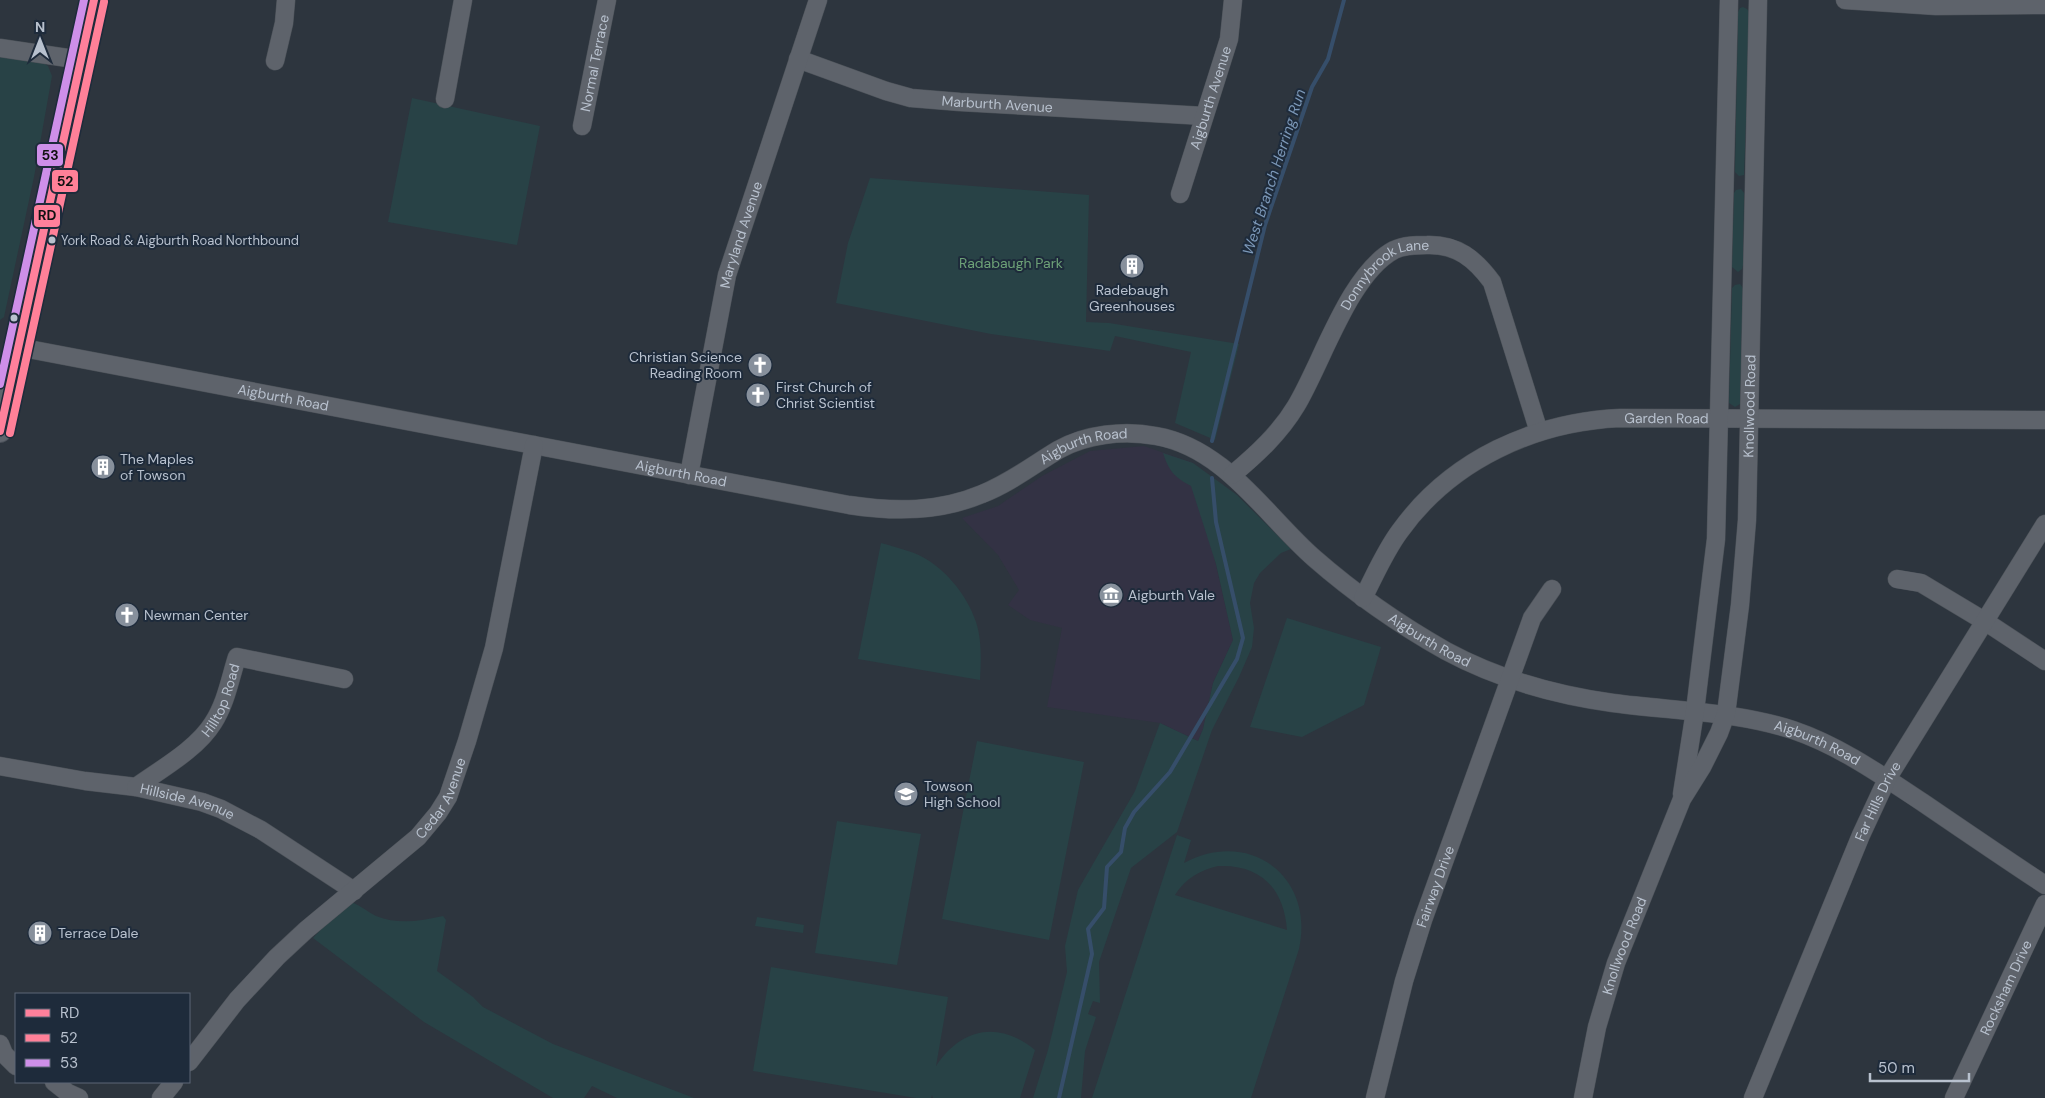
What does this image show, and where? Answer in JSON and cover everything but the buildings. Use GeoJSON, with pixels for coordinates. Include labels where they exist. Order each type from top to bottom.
{"type":"FeatureCollection","features":[{"type":"Feature","properties":{"kind":"main road"},"geometry":{"type":"LineString","coordinates":[[0,431],[94,0]]}},
{"type":"Feature","properties":{"kind":"street"},"geometry":{"type":"LineString","coordinates":[[275,61],[284,23],[286,0]]}},
{"type":"Feature","properties":{"kind":"street"},"geometry":{"type":"LineString","coordinates":[[445,99],[463,0]]}},
{"type":"Feature","properties":{"kind":"street","name":"Normal Terrace"},"geometry":{"type":"LineString","coordinates":[[582,126],[608,0]]}},
{"type":"Feature","properties":{"kind":"street","name":"Maryland Avenue"},"geometry":{"type":"LineString","coordinates":[[689,475],[727,275],[818,0]]}},
{"type":"Feature","properties":{"kind":"street","name":"Aigburth Avenue"},"geometry":{"type":"LineString","coordinates":[[1180,194],[1229,39],[1233,0]]}},
{"type":"Feature","properties":{"kind":"street","name":"Knollwood Road"},"geometry":{"type":"LineString","coordinates":[[1682,799],[1716,539],[1729,0]]}},
{"type":"Feature","properties":{"kind":"street","name":"Knollwood Road"},"geometry":{"type":"LineString","coordinates":[[1583,1098],[1597,1027],[1616,963],[1682,799],[1702,767],[1719,734],[1726,714],[1744,560],[1750,418],[1758,0]]}},
{"type":"Feature","properties":{"kind":"street"},"geometry":{"type":"LineString","coordinates":[[1853,0],[2045,5]]}},
{"type":"Feature","properties":{"kind":"street"},"geometry":{"type":"LineString","coordinates":[[0,48],[81,60]]}},
{"type":"Feature","properties":{"kind":"street","name":"Marburth Avenue"},"geometry":{"type":"LineString","coordinates":[[798,58],[886,91],[911,98],[1204,116]]}},
{"type":"Feature","properties":{"kind":"street","name":"Donnybrook Lane"},"geometry":{"type":"LineString","coordinates":[[1232,475],[1269,441],[1296,406],[1352,297],[1368,271],[1395,249],[1410,245],[1439,245],[1455,248],[1469,256],[1481,267],[1492,282],[1539,432]]}},
{"type":"Feature","properties":{"kind":"street","name":"Aigburth Road"},"geometry":{"type":"LineString","coordinates":[[18,347],[849,505],[883,509],[922,509],[958,502],[986,493],[1009,482],[1060,450],[1079,441],[1102,436],[1126,434],[1153,435],[1177,442],[1216,462],[1232,475],[1313,557],[1363,598],[1444,650],[1510,679],[1570,696],[1615,703],[1726,714],[1775,725],[1812,738],[1855,758],[2045,885]]}},
{"type":"Feature","properties":{"kind":"street","name":"Garden Road"},"geometry":{"type":"LineString","coordinates":[[1363,598],[1394,539],[1409,518],[1429,497],[1451,478],[1477,460],[1503,446],[1558,426],[1599,419],[2045,420]]}},
{"type":"Feature","properties":{"kind":"street","name":"Cedar Avenue"},"geometry":{"type":"LineString","coordinates":[[190,1061],[237,1000],[277,957],[306,930],[418,837],[438,813],[448,796],[467,741],[494,648],[534,445]]}},
{"type":"Feature","properties":{"kind":"street","name":"Far Hills Drive"},"geometry":{"type":"LineString","coordinates":[[1753,1098],[1861,835],[1888,779],[2045,524]]}},
{"type":"Feature","properties":{"kind":"street"},"geometry":{"type":"LineString","coordinates":[[1897,578],[1921,583],[1986,622],[2045,661]]}},
{"type":"Feature","properties":{"kind":"street","name":"Fairway Drive"},"geometry":{"type":"LineString","coordinates":[[1375,1098],[1404,981],[1423,920],[1532,618],[1552,589]]}},
{"type":"Feature","properties":{"kind":"street","name":"Hilltop Road"},"geometry":{"type":"LineString","coordinates":[[136,787],[185,752],[213,724],[222,704],[237,657],[344,679]]}},
{"type":"Feature","properties":{"kind":"street","name":"Hillside Avenue"},"geometry":{"type":"LineString","coordinates":[[0,766],[86,781],[136,787],[181,796],[222,810],[261,830],[354,891]]}},
{"type":"Feature","properties":{"kind":"street","name":"Rocksham Drive"},"geometry":{"type":"LineString","coordinates":[[1954,1098],[2045,904]]}},
{"type":"Feature","properties":{"kind":"street"},"geometry":{"type":"LineString","coordinates":[[0,1044],[4,1054],[15,1065]]}},
{"type":"Feature","properties":{"kind":"street"},"geometry":{"type":"LineString","coordinates":[[55,1083],[68,1093],[79,1098]]}},
{"type":"Feature","properties":{"kind":"street"},"geometry":{"type":"LineString","coordinates":[[161,1098],[173,1083]]}},
{"type":"Feature","properties":{"kind":"shaded area","name":"Aigburth Vale"},"geometry":{"type":"Polygon","coordinates":[[[1144,446],[1193,463],[1233,640],[1213,683],[1203,729],[1198,741],[1160,723],[1047,707],[1062,628],[1030,620],[1008,605],[1019,590],[998,555],[962,518],[998,506],[1042,476],[1090,451],[1144,446]]]}},
{"type":"Feature","properties":{"kind":"green space"},"geometry":{"type":"Polygon","coordinates":[[[1743,7],[1750,13],[1744,175],[1739,176],[1735,172],[1738,12],[1743,7]]]}},
{"type":"Feature","properties":{"kind":"green space"},"geometry":{"type":"Polygon","coordinates":[[[0,54],[46,61],[45,64],[48,66],[52,76],[34,177],[4,317],[0,320],[0,54]]]}},
{"type":"Feature","properties":{"kind":"green space"},"geometry":{"type":"Polygon","coordinates":[[[412,98],[540,126],[517,245],[388,222],[412,98]]]}},
{"type":"Feature","properties":{"kind":"green space","name":"Radabaugh Park"},"geometry":{"type":"Polygon","coordinates":[[[870,178],[1089,195],[1086,322],[1109,323],[1239,344],[1215,440],[1175,423],[1191,352],[1115,336],[1110,351],[991,334],[836,303],[848,243],[870,178]]]}},
{"type":"Feature","properties":{"kind":"green space"},"geometry":{"type":"Polygon","coordinates":[[[1741,189],[1744,193],[1743,265],[1742,269],[1738,272],[1732,267],[1734,193],[1736,190],[1741,189]]]}},
{"type":"Feature","properties":{"kind":"green space"},"geometry":{"type":"Polygon","coordinates":[[[1740,284],[1743,288],[1740,404],[1735,407],[1729,403],[1732,288],[1740,284]]]}},
{"type":"Feature","properties":{"kind":"green space"},"geometry":{"type":"Polygon","coordinates":[[[1163,453],[1193,463],[1237,495],[1291,549],[1281,553],[1260,573],[1254,583],[1250,603],[1254,628],[1252,647],[1212,730],[1177,832],[1131,868],[1099,962],[1100,1003],[1093,1001],[1088,1014],[1096,1017],[1085,1051],[1081,1098],[1033,1098],[1048,1050],[1067,972],[1065,946],[1078,890],[1135,791],[1160,723],[1198,741],[1203,729],[1213,683],[1233,640],[1216,564],[1191,486],[1180,480],[1173,473],[1163,453]]]}},
{"type":"Feature","properties":{"kind":"green space"},"geometry":{"type":"Polygon","coordinates":[[[881,543],[910,552],[934,564],[944,572],[960,591],[972,611],[978,629],[981,651],[980,680],[858,659],[881,543]]]}},
{"type":"Feature","properties":{"kind":"green space"},"geometry":{"type":"Polygon","coordinates":[[[1287,618],[1381,647],[1364,705],[1302,737],[1250,727],[1287,618]]]}},
{"type":"Feature","properties":{"kind":"green space"},"geometry":{"type":"Polygon","coordinates":[[[977,741],[1084,762],[1049,940],[942,919],[977,741]]]}},
{"type":"Feature","properties":{"kind":"green space"},"geometry":{"type":"Polygon","coordinates":[[[837,821],[921,834],[897,965],[815,953],[837,821]]]}},
{"type":"Feature","properties":{"kind":"green space"},"geometry":{"type":"Polygon","coordinates":[[[1177,835],[1191,840],[1184,863],[1208,854],[1232,851],[1253,856],[1272,866],[1287,880],[1297,900],[1301,923],[1299,949],[1251,1098],[1092,1098],[1177,835]],[[1218,866],[1199,873],[1183,884],[1175,895],[1287,930],[1281,902],[1268,882],[1246,869],[1233,866],[1218,866]]]}},
{"type":"Feature","properties":{"kind":"green space"},"geometry":{"type":"Polygon","coordinates":[[[348,901],[385,919],[418,921],[443,916],[446,920],[437,971],[473,997],[483,1007],[553,1044],[694,1098],[617,1098],[592,1086],[584,1098],[553,1098],[424,1022],[313,938],[348,901]]]}},
{"type":"Feature","properties":{"kind":"green space"},"geometry":{"type":"Polygon","coordinates":[[[757,917],[804,925],[803,933],[755,926],[757,917]]]}},
{"type":"Feature","properties":{"kind":"green space"},"geometry":{"type":"Polygon","coordinates":[[[771,967],[948,997],[936,1066],[957,1043],[969,1036],[981,1032],[1008,1034],[1035,1050],[1020,1098],[933,1098],[932,1095],[931,1098],[916,1098],[753,1071],[771,967]]]}},
{"type":"Feature","properties":{"kind":"waterway","name":"West Branch Herring Run"},"geometry":{"type":"LineString","coordinates":[[1212,441],[1265,225],[1312,87],[1328,59],[1344,0]]}},
{"type":"Feature","properties":{"kind":"waterway","name":"West Branch Herring Run"},"geometry":{"type":"LineString","coordinates":[[1059,1098],[1092,954],[1088,929],[1104,908],[1107,867],[1121,852],[1125,828],[1134,812],[1170,772],[1237,659],[1243,638],[1216,522],[1212,478]]}},
{"type":"Feature","properties":{"kind":"transit line","name":"53"},"geometry":{"type":"LineString","coordinates":[[0,384],[84,0]]}},
{"type":"Feature","properties":{"kind":"transit line","name":"RD"},"geometry":{"type":"LineString","coordinates":[[0,431],[94,0]]}},
{"type":"Feature","properties":{"kind":"transit line","name":"52"},"geometry":{"type":"LineString","coordinates":[[10,433],[104,2]]}},
{"type":"Feature","properties":{"kind":"place","name":"York Road & Aigburth Road Northbound"},"geometry":{"type":"Point","coordinates":[52,240]}},
{"type":"Feature","properties":{"kind":"place","name":"Radebaugh Greenhouses"},"geometry":{"type":"Point","coordinates":[1132,266]}},
{"type":"Feature","properties":{"kind":"place","name":"Christian Science Reading Room"},"geometry":{"type":"Point","coordinates":[760,365]}},
{"type":"Feature","properties":{"kind":"place","name":"First Church of Christ Scientist"},"geometry":{"type":"Point","coordinates":[758,395]}},
{"type":"Feature","properties":{"kind":"place","name":"The Maples of Towson"},"geometry":{"type":"Point","coordinates":[103,467]}},
{"type":"Feature","properties":{"kind":"place","name":"Aigburth Vale"},"geometry":{"type":"Point","coordinates":[1111,595]}},
{"type":"Feature","properties":{"kind":"place","name":"Newman Center"},"geometry":{"type":"Point","coordinates":[127,615]}},
{"type":"Feature","properties":{"kind":"place","name":"Towson High School"},"geometry":{"type":"Point","coordinates":[906,794]}},
{"type":"Feature","properties":{"kind":"place","name":"Terrace Dale"},"geometry":{"type":"Point","coordinates":[40,933]}}]}
